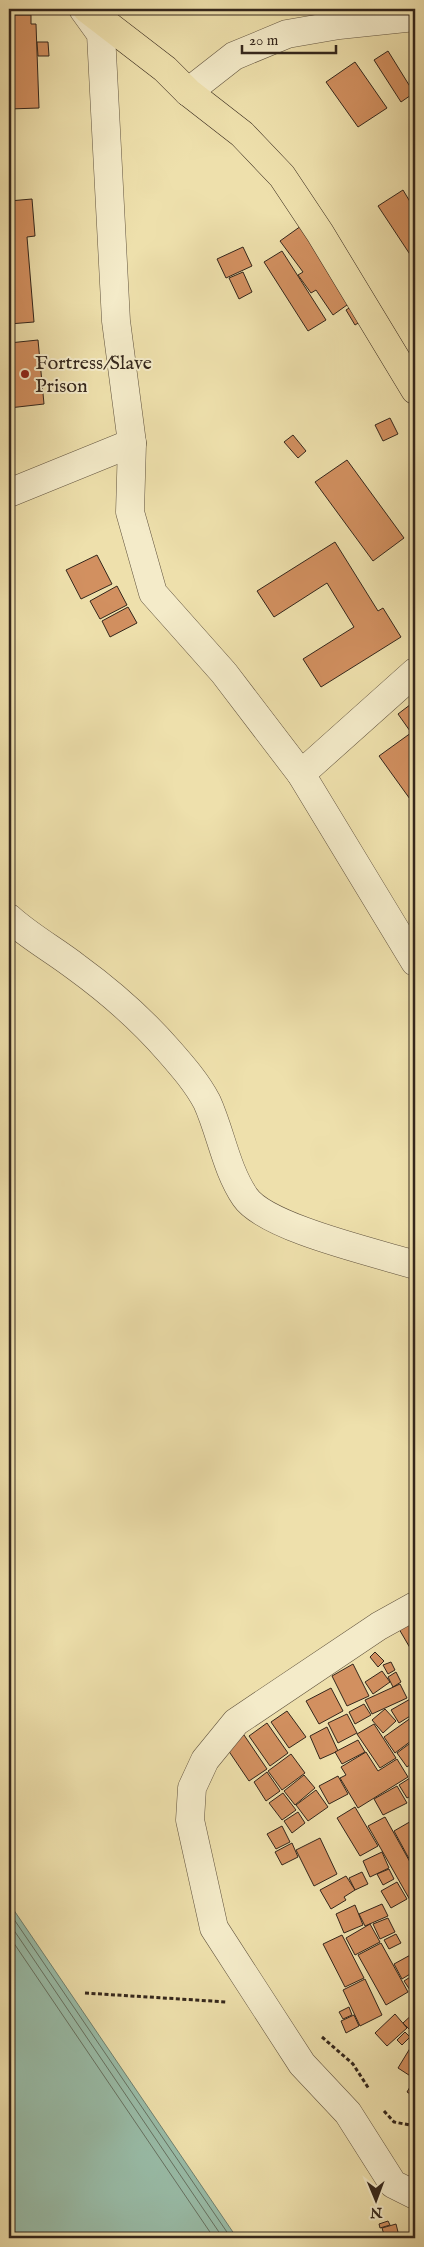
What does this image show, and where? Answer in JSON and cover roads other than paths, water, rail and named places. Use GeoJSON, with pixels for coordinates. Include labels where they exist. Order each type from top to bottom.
{"type":"FeatureCollection","features":[{"type":"Feature","properties":{"kind":"main road"},"geometry":{"type":"LineString","coordinates":[[87,9],[165,69],[188,92],[242,134],[282,176],[320,233],[414,388]]}},
{"type":"Feature","properties":{"kind":"street"},"geometry":{"type":"LineString","coordinates":[[82,9],[101,34],[116,322],[132,443],[130,512],[153,593],[224,673],[301,774],[415,962]]}},
{"type":"Feature","properties":{"kind":"street"},"geometry":{"type":"LineString","coordinates":[[188,92],[234,56],[287,34],[339,25],[415,17]]}},
{"type":"Feature","properties":{"kind":"street"},"geometry":{"type":"LineString","coordinates":[[380,22],[415,38]]}},
{"type":"Feature","properties":{"kind":"street"},"geometry":{"type":"LineString","coordinates":[[9,493],[132,443]]}},
{"type":"Feature","properties":{"kind":"street"},"geometry":{"type":"LineString","coordinates":[[301,774],[415,672]]}},
{"type":"Feature","properties":{"kind":"street"},"geometry":{"type":"LineString","coordinates":[[9,918],[77,967],[127,1008],[167,1048],[194,1080],[206,1102],[234,1179],[246,1199],[260,1210],[289,1226],[340,1244],[415,1265]]}},
{"type":"Feature","properties":{"kind":"street"},"geometry":{"type":"LineString","coordinates":[[415,1606],[379,1626],[236,1722],[204,1760],[192,1788],[190,1820],[214,1928],[302,2064],[348,2113],[393,2184],[415,2195]]}},
{"type":"Feature","properties":{"kind":"water"},"geometry":{"type":"Polygon","coordinates":[[[9,1903],[237,2238],[9,2238],[9,1903]]]}},
{"type":"Feature","properties":{"kind":"place","name":"Fortress/Slave Prison"},"geometry":{"type":"Point","coordinates":[25,374]}}]}
